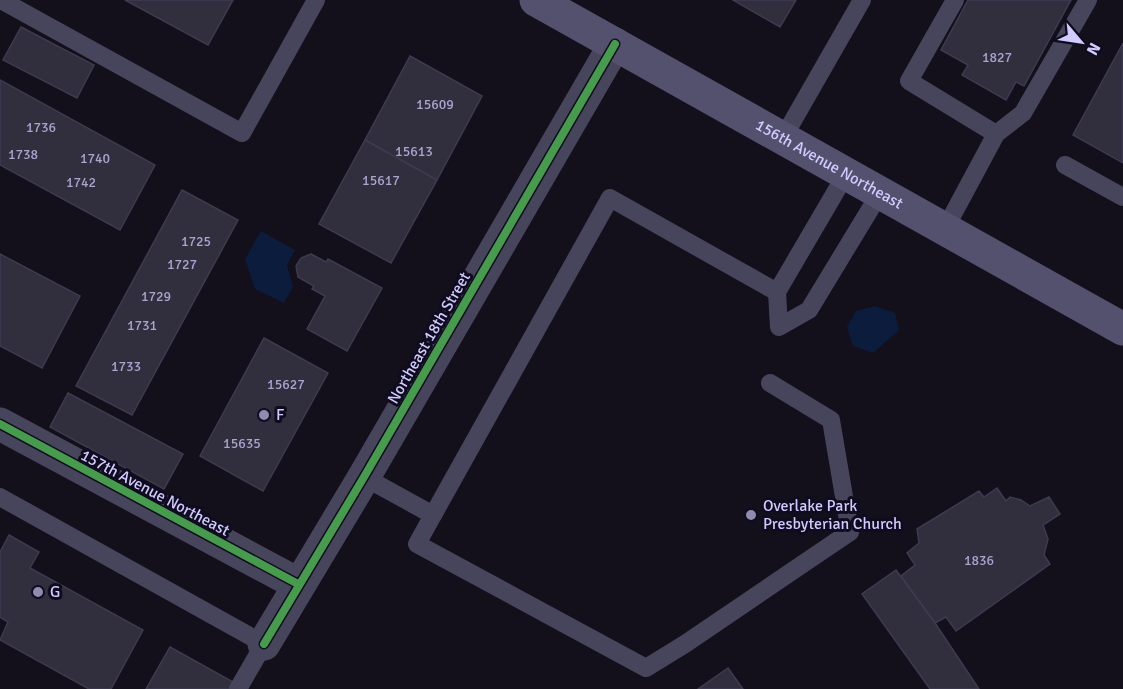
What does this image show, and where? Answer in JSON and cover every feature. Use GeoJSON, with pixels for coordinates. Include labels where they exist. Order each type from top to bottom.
{"type":"FeatureCollection","features":[{"type":"Feature","properties":{"kind":"main road","name":"156th Avenue Northeast"},"geometry":{"type":"LineString","coordinates":[[545,2],[615,44],[1123,329]]}},
{"type":"Feature","properties":{"kind":"street","name":"Northeast 18th Street"},"geometry":{"type":"LineString","coordinates":[[264,644],[364,477],[615,44]]}},
{"type":"Feature","properties":{"kind":"street","name":"157th Avenue Northeast"},"geometry":{"type":"LineString","coordinates":[[0,424],[298,584]]}},
{"type":"Feature","properties":{"kind":"lane"},"geometry":{"type":"LineString","coordinates":[[1,0],[242,133],[316,0]]}},
{"type":"Feature","properties":{"kind":"lane"},"geometry":{"type":"LineString","coordinates":[[783,138],[862,0]]}},
{"type":"Feature","properties":{"kind":"lane"},"geometry":{"type":"LineString","coordinates":[[955,0],[909,81],[996,134]]}},
{"type":"Feature","properties":{"kind":"lane"},"geometry":{"type":"LineString","coordinates":[[945,229],[996,134],[1023,113],[1088,0]]}},
{"type":"Feature","properties":{"kind":"lane"},"geometry":{"type":"LineString","coordinates":[[1065,165],[1123,197]]}},
{"type":"Feature","properties":{"kind":"lane"},"geometry":{"type":"LineString","coordinates":[[846,174],[777,292],[779,327],[809,310],[880,193]]}},
{"type":"Feature","properties":{"kind":"lane"},"geometry":{"type":"LineString","coordinates":[[770,383],[831,420],[850,532],[646,668],[417,544],[610,198],[777,292]]}},
{"type":"Feature","properties":{"kind":"lane"},"geometry":{"type":"LineString","coordinates":[[364,477],[433,515]]}},
{"type":"Feature","properties":{"kind":"lane"},"geometry":{"type":"LineString","coordinates":[[0,498],[264,644],[238,689]]}},
{"type":"Feature","properties":{"kind":"water"},"geometry":{"type":"Polygon","coordinates":[[[261,231],[295,250],[287,265],[293,287],[284,303],[255,289],[245,259],[261,231]]]}},
{"type":"Feature","properties":{"kind":"water"},"geometry":{"type":"Polygon","coordinates":[[[875,306],[895,313],[899,330],[873,353],[853,346],[847,327],[856,311],[875,306]]]}},
{"type":"Feature","properties":{"kind":"building"},"geometry":{"type":"Polygon","coordinates":[[[125,0],[233,0],[208,45],[125,0]]]}},
{"type":"Feature","properties":{"kind":"building"},"geometry":{"type":"Polygon","coordinates":[[[733,0],[796,0],[780,27],[733,0]]]}},
{"type":"Feature","properties":{"kind":"building"},"geometry":{"type":"Polygon","coordinates":[[[968,0],[1071,0],[1024,86],[1016,82],[1006,100],[962,75],[968,65],[941,50],[968,0]]]}},
{"type":"Feature","properties":{"kind":"building"},"geometry":{"type":"Polygon","coordinates":[[[21,27],[94,65],[77,98],[3,60],[21,27]]]}},
{"type":"Feature","properties":{"kind":"building"},"geometry":{"type":"Polygon","coordinates":[[[1123,43],[1123,163],[1073,135],[1123,43]]]}},
{"type":"Feature","properties":{"kind":"building"},"geometry":{"type":"Polygon","coordinates":[[[410,56],[482,96],[437,180],[365,140],[410,56]]]}},
{"type":"Feature","properties":{"kind":"building"},"geometry":{"type":"Polygon","coordinates":[[[0,80],[155,165],[120,230],[0,165],[0,80]]]}},
{"type":"Feature","properties":{"kind":"building"},"geometry":{"type":"Polygon","coordinates":[[[365,140],[437,180],[391,263],[319,224],[365,140]]]}},
{"type":"Feature","properties":{"kind":"building"},"geometry":{"type":"Polygon","coordinates":[[[182,190],[238,220],[132,415],[76,386],[182,190]]]}},
{"type":"Feature","properties":{"kind":"building"},"geometry":{"type":"Polygon","coordinates":[[[0,254],[80,296],[42,368],[0,346],[0,254]]]}},
{"type":"Feature","properties":{"kind":"building"},"geometry":{"type":"Polygon","coordinates":[[[311,254],[326,262],[328,259],[382,288],[347,351],[307,329],[325,296],[312,289],[314,286],[298,277],[296,266],[301,258],[311,254]]]}},
{"type":"Feature","properties":{"kind":"building","name":"F"},"geometry":{"type":"Polygon","coordinates":[[[264,338],[328,373],[263,491],[200,456],[264,338]]]}},
{"type":"Feature","properties":{"kind":"building"},"geometry":{"type":"Polygon","coordinates":[[[68,393],[183,454],[164,489],[50,427],[68,393]]]}},
{"type":"Feature","properties":{"kind":"building"},"geometry":{"type":"Polygon","coordinates":[[[997,488],[1006,501],[1010,497],[1030,506],[1049,497],[1060,514],[1043,525],[1048,539],[1044,555],[1050,564],[956,631],[946,617],[935,623],[901,576],[915,565],[907,553],[919,543],[917,529],[979,491],[984,497],[997,488]]]}},
{"type":"Feature","properties":{"kind":"building","name":"G"},"geometry":{"type":"Polygon","coordinates":[[[9,535],[39,552],[30,568],[143,630],[111,689],[89,689],[0,640],[8,622],[0,617],[0,552],[9,535]]]}},
{"type":"Feature","properties":{"kind":"building"},"geometry":{"type":"Polygon","coordinates":[[[896,570],[979,689],[930,689],[862,594],[896,570]]]}},
{"type":"Feature","properties":{"kind":"building"},"geometry":{"type":"Polygon","coordinates":[[[170,647],[233,682],[229,689],[146,689],[170,647]]]}},
{"type":"Feature","properties":{"kind":"building"},"geometry":{"type":"Polygon","coordinates":[[[728,668],[743,689],[698,689],[728,668]]]}},
{"type":"Feature","properties":{"kind":"cycle path"},"geometry":{"type":"LineString","coordinates":[[264,644],[364,477],[615,44]]}},
{"type":"Feature","properties":{"kind":"cycle path"},"geometry":{"type":"LineString","coordinates":[[0,424],[298,584]]}},
{"type":"Feature","properties":{"kind":"place","name":"F"},"geometry":{"type":"Point","coordinates":[264,415]}},
{"type":"Feature","properties":{"kind":"place","name":"Overlake Park Presbyterian Church"},"geometry":{"type":"Point","coordinates":[751,515]}},
{"type":"Feature","properties":{"kind":"place","name":"G"},"geometry":{"type":"Point","coordinates":[38,592]}}]}
